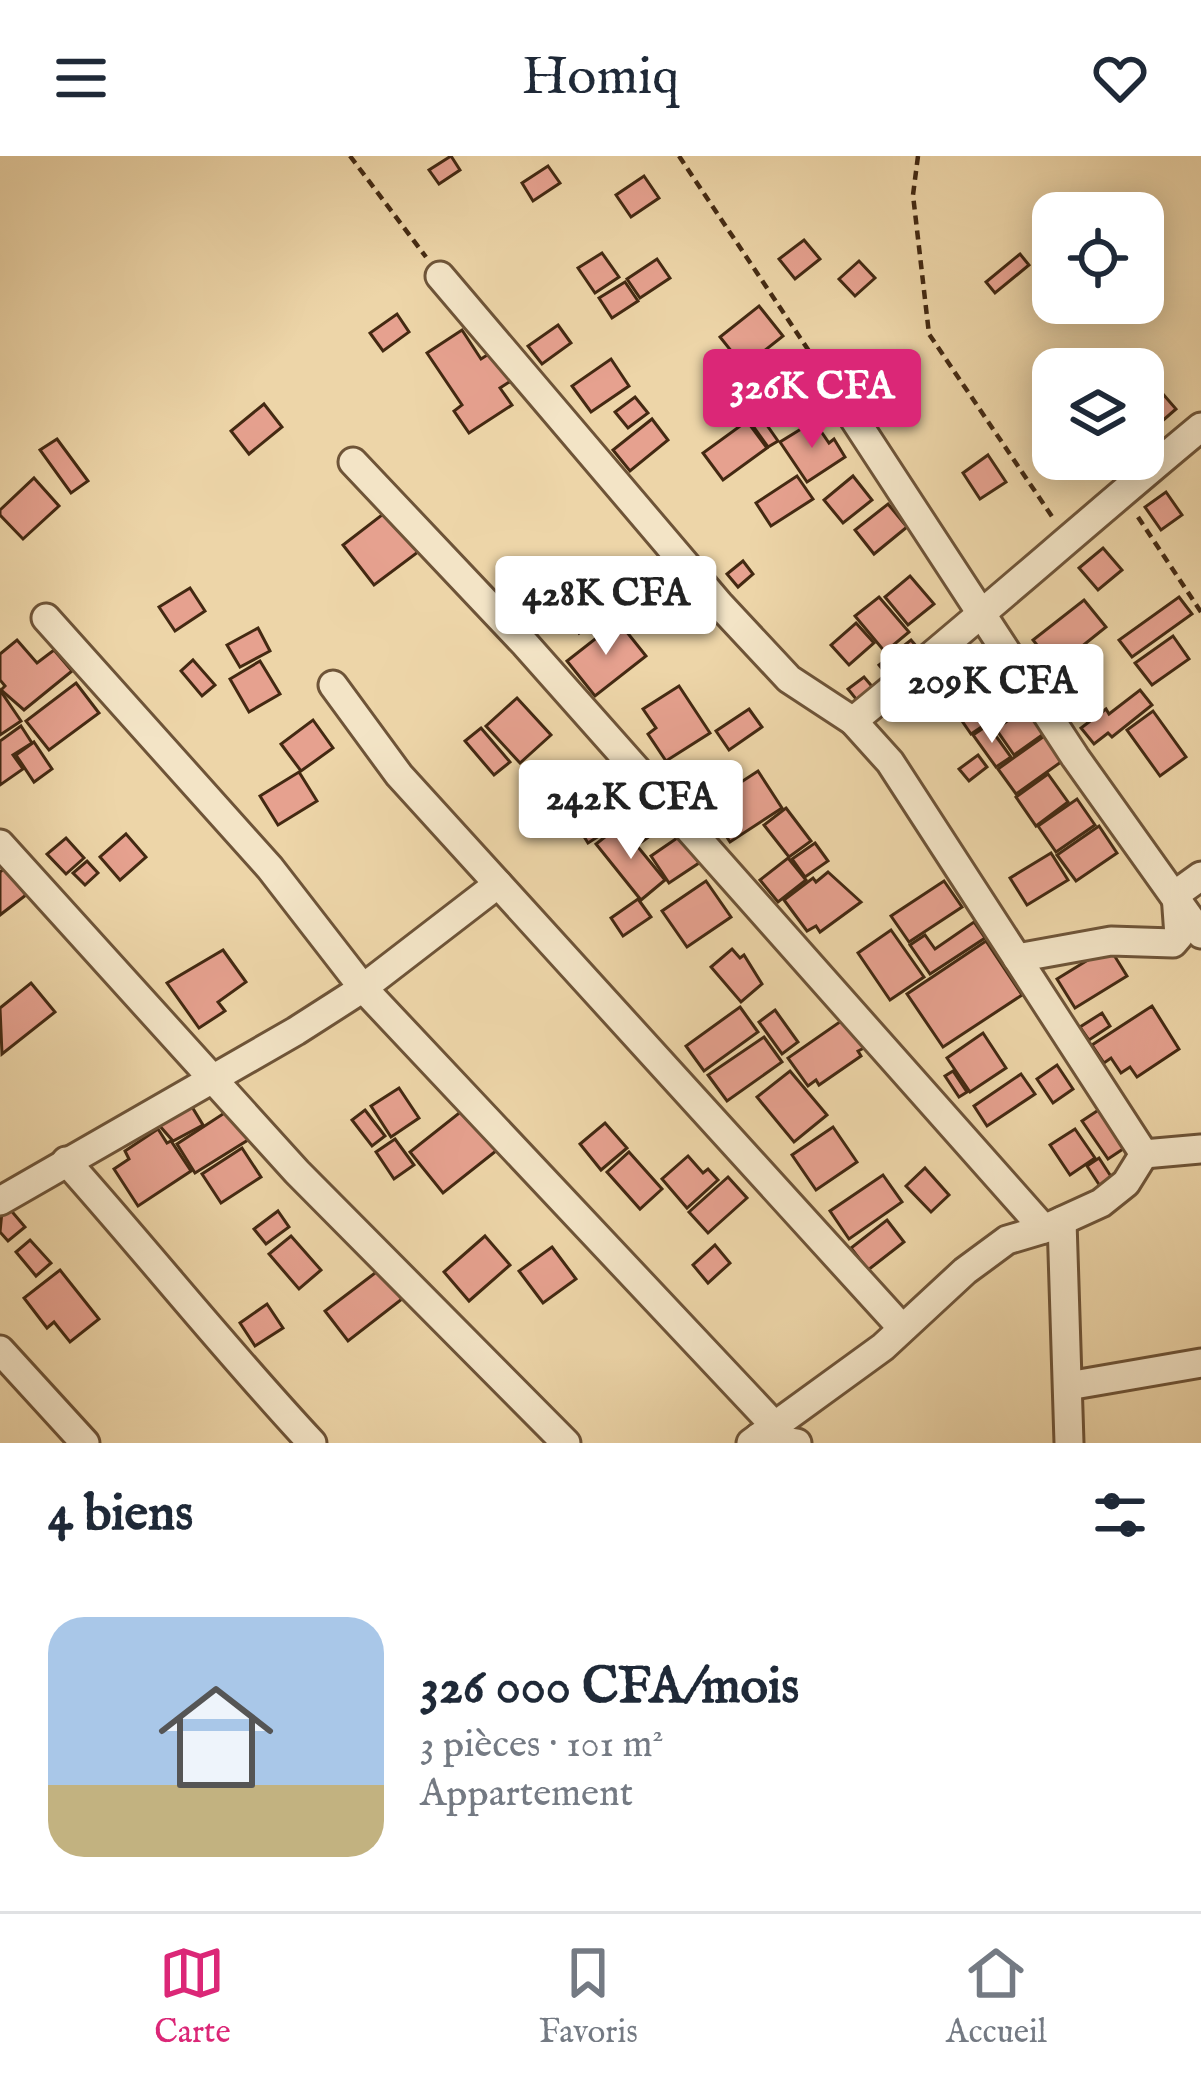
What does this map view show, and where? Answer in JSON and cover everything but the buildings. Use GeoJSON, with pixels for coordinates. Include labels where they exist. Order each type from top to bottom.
{"type":"FeatureCollection","features":[{"type":"Feature","properties":{"kind":"street"},"geometry":{"type":"LineString","coordinates":[[440,276],[719,604],[790,679],[853,721],[890,762],[1144,1154]]}},
{"type":"Feature","properties":{"kind":"street"},"geometry":{"type":"LineString","coordinates":[[851,414],[1075,757],[1201,934]]}},
{"type":"Feature","properties":{"kind":"street"},"geometry":{"type":"LineString","coordinates":[[853,721],[1201,427]]}},
{"type":"Feature","properties":{"kind":"street"},"geometry":{"type":"LineString","coordinates":[[353,462],[525,644],[1053,1225],[1069,1385],[1069,1443]]}},
{"type":"Feature","properties":{"kind":"street"},"geometry":{"type":"LineString","coordinates":[[46,618],[270,868],[363,988],[770,1437],[884,1347],[965,1271],[1007,1240],[1053,1225],[1114,1193],[1144,1154]]}},
{"type":"Feature","properties":{"kind":"street"},"geometry":{"type":"LineString","coordinates":[[333,686],[399,775],[902,1328]]}},
{"type":"Feature","properties":{"kind":"street"},"geometry":{"type":"LineString","coordinates":[[0,844],[354,1232],[566,1443]]}},
{"type":"Feature","properties":{"kind":"street"},"geometry":{"type":"LineString","coordinates":[[1176,894],[1201,876]]}},
{"type":"Feature","properties":{"kind":"street"},"geometry":{"type":"LineString","coordinates":[[0,1201],[217,1078],[363,988],[498,884]]}},
{"type":"Feature","properties":{"kind":"street"},"geometry":{"type":"LineString","coordinates":[[1017,958],[1111,941],[1173,943],[1179,936],[1176,894]]}},
{"type":"Feature","properties":{"kind":"street"},"geometry":{"type":"LineString","coordinates":[[1144,1154],[1201,1150]]}},
{"type":"Feature","properties":{"kind":"street"},"geometry":{"type":"LineString","coordinates":[[66,1160],[312,1443]]}},
{"type":"Feature","properties":{"kind":"street"},"geometry":{"type":"LineString","coordinates":[[0,1350],[85,1443]]}},
{"type":"Feature","properties":{"kind":"street"},"geometry":{"type":"LineString","coordinates":[[1069,1385],[1201,1363]]}},
{"type":"Feature","properties":{"kind":"path"},"geometry":{"type":"LineString","coordinates":[[350,156],[440,276]]}},
{"type":"Feature","properties":{"kind":"path"},"geometry":{"type":"LineString","coordinates":[[679,156],[851,414]]}},
{"type":"Feature","properties":{"kind":"path"},"geometry":{"type":"LineString","coordinates":[[918,156],[913,195],[929,334],[1066,538]]}},
{"type":"Feature","properties":{"kind":"path"},"geometry":{"type":"LineString","coordinates":[[1121,493],[1201,612]]}}]}
